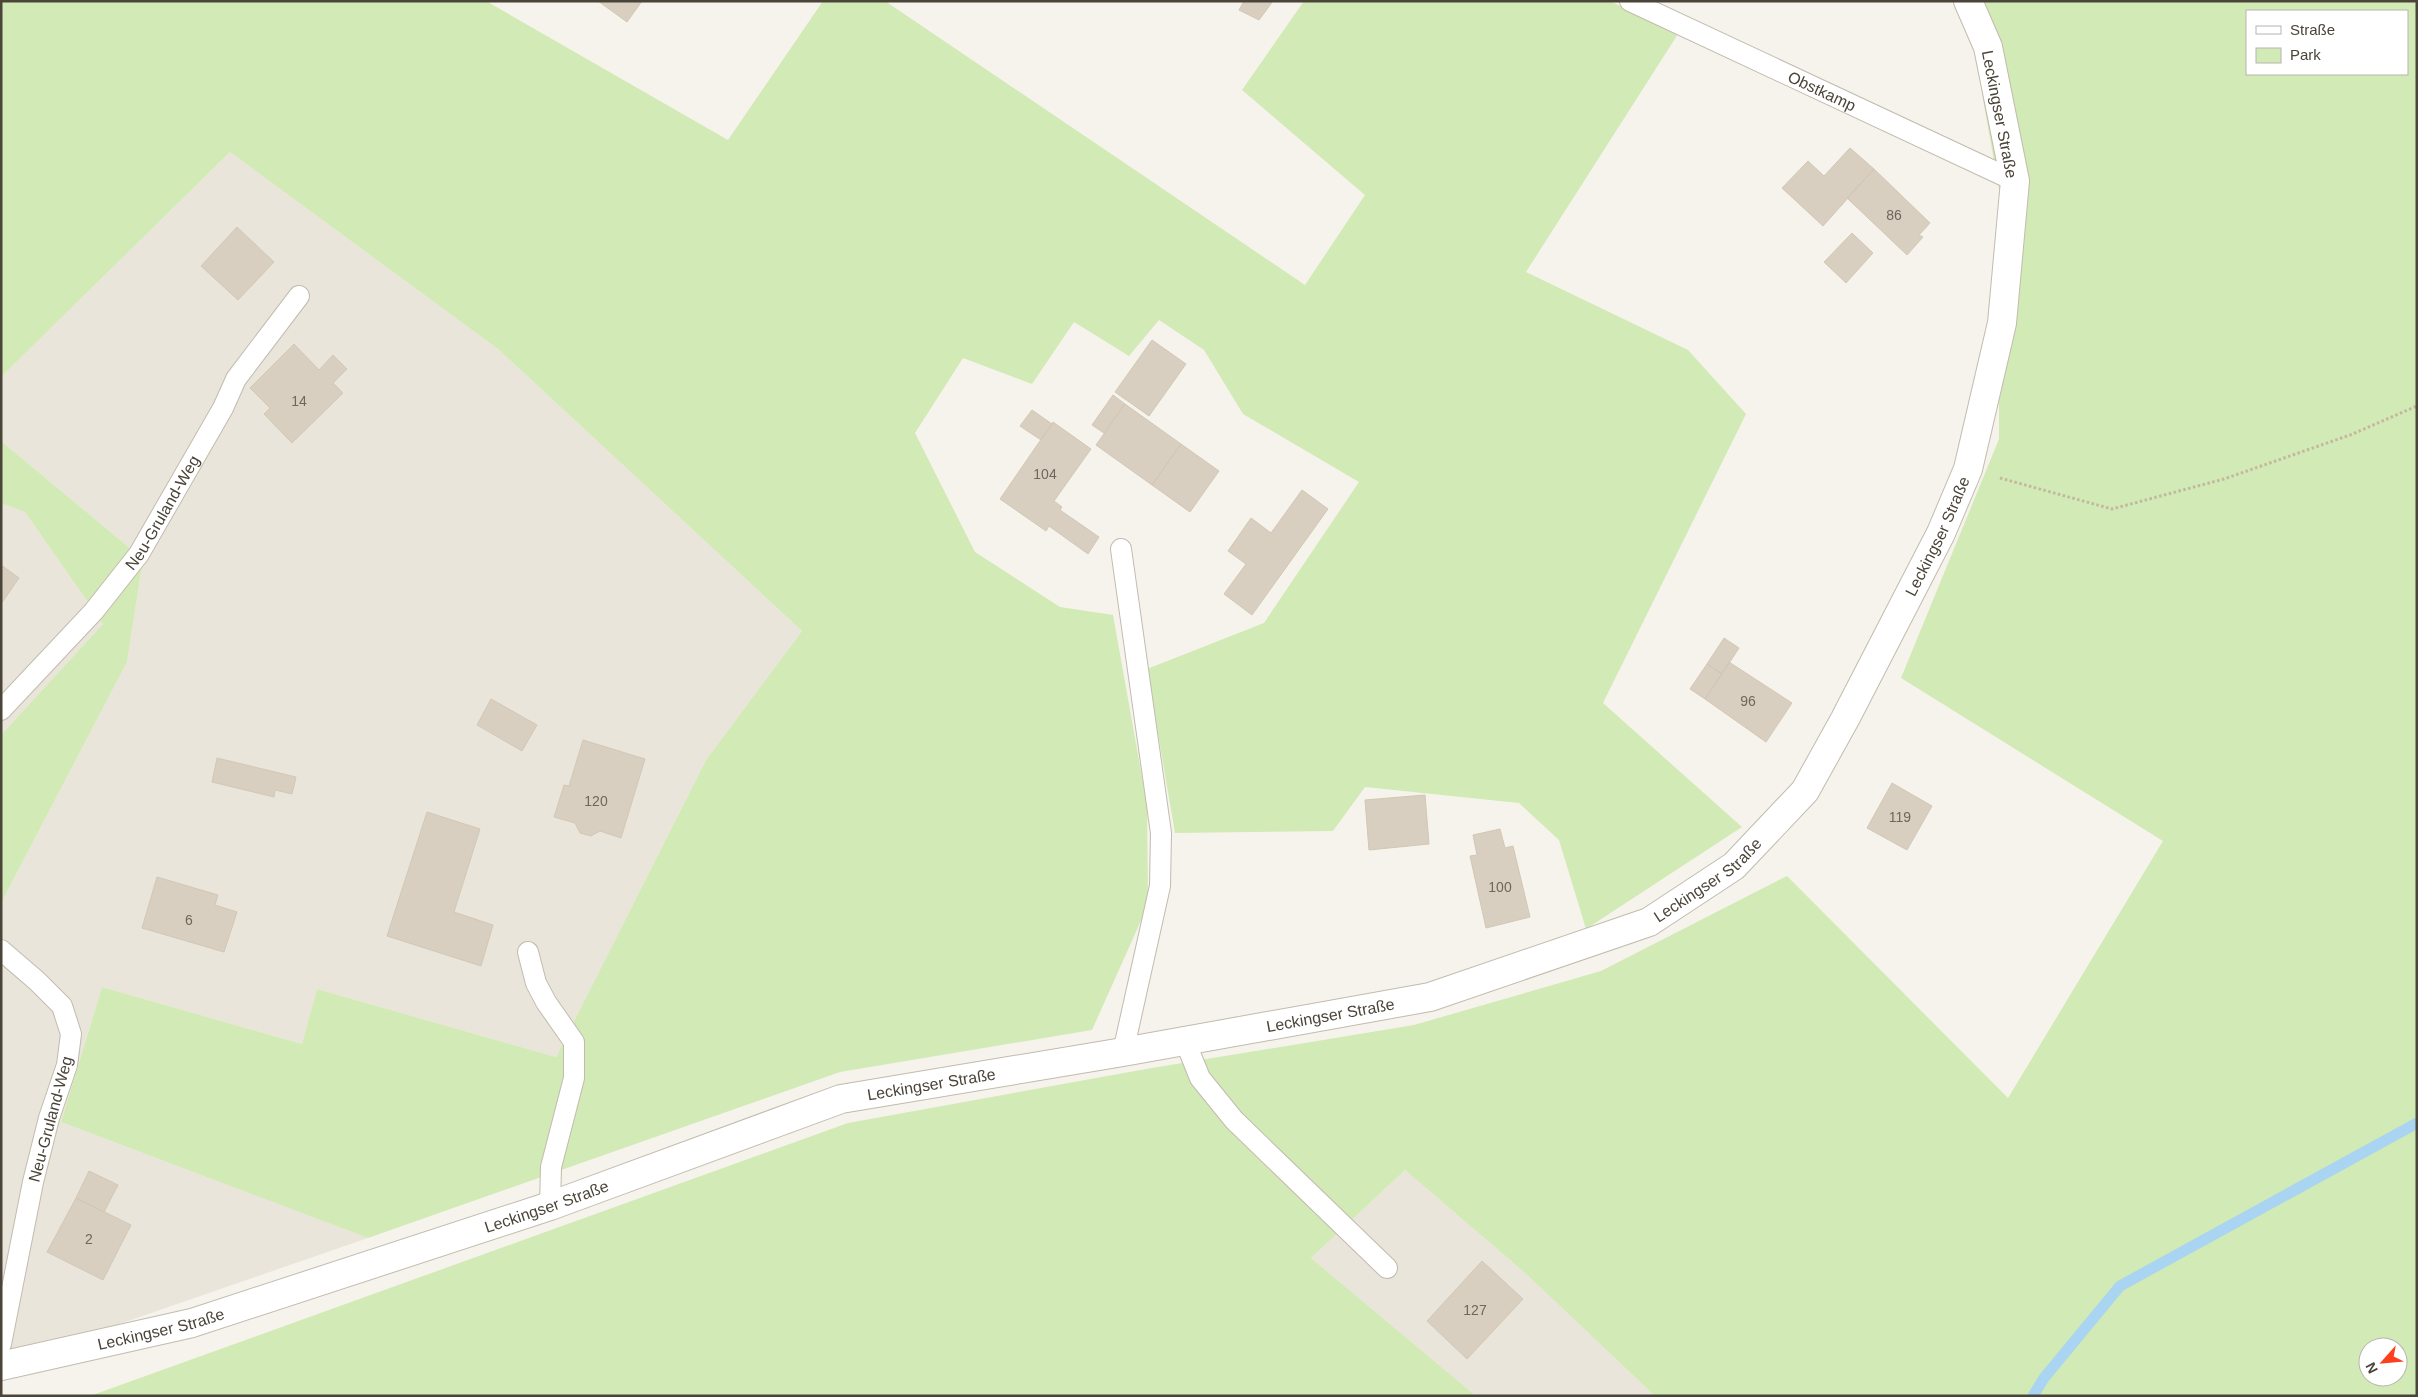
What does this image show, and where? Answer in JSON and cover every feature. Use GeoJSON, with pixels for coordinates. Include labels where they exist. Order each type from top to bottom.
{"type":"FeatureCollection","features":[{"type":"Feature","properties":{"kind":"street","name":"Leckingser Straße"},"geometry":{"type":"LineString","coordinates":[[1,1366],[192,1323],[550,1206],[841,1100],[1430,997],[1649,922],[1734,866],[1805,791],[1845,719],[1936,542],[1968,469],[2002,323],[2015,181],[1988,47],[1968,1]]}},
{"type":"Feature","properties":{"kind":"lane","name":"Obstkamp"},"geometry":{"type":"LineString","coordinates":[[1630,1],[2015,181]]}},
{"type":"Feature","properties":{"kind":"lane","name":"Neu-Gruland-Weg"},"geometry":{"type":"LineString","coordinates":[[1,710],[94,611],[138,554],[223,408],[236,378],[299,296]]}},
{"type":"Feature","properties":{"kind":"lane"},"geometry":{"type":"LineString","coordinates":[[1121,549],[1161,833],[1160,886],[1123,1052]]}},
{"type":"Feature","properties":{"kind":"lane","name":"Neu-Gruland-Weg"},"geometry":{"type":"LineString","coordinates":[[1,950],[37,981],[62,1006],[70,1034],[67,1065],[49,1118],[33,1182],[1,1344]]}},
{"type":"Feature","properties":{"kind":"lane"},"geometry":{"type":"LineString","coordinates":[[528,952],[539,990],[574,1042],[574,1078],[551,1167],[550,1206]]}},
{"type":"Feature","properties":{"kind":"lane"},"geometry":{"type":"LineString","coordinates":[[1185,1041],[1200,1078],[1234,1120],[1387,1268]]}},
{"type":"Feature","properties":{"kind":"path"},"geometry":{"type":"LineString","coordinates":[[1968,469],[2112,509],[2224,478],[2350,435],[2417,406]]}},
{"type":"Feature","properties":{"kind":"shaded area"},"geometry":{"type":"Polygon","coordinates":[[[230,152],[498,349],[802,631],[706,760],[556,1057],[317,989],[302,1044],[102,987],[61,1122],[368,1238],[102,1330],[1,1355],[1,903],[127,662],[143,559],[1,441],[1,377],[230,152]]]}},
{"type":"Feature","properties":{"kind":"shaded area"},"geometry":{"type":"Polygon","coordinates":[[[1,503],[25,512],[103,624],[1,735],[1,503]]]}},
{"type":"Feature","properties":{"kind":"shaded area"},"geometry":{"type":"Polygon","coordinates":[[[1405,1170],[1524,1272],[1655,1396],[1476,1396],[1311,1258],[1405,1170]]]}},
{"type":"Feature","properties":{"kind":"green space"},"geometry":{"type":"Polygon","coordinates":[[[1,1],[486,1],[728,140],[823,1],[885,1],[1305,285],[1365,195],[1242,90],[1304,1],[1610,1],[1678,34],[1526,272],[1688,350],[1746,414],[1603,703],[1742,827],[1586,929],[1559,840],[1519,803],[1365,787],[1333,831],[1175,833],[1147,669],[1264,623],[1359,482],[1243,414],[1204,350],[1159,320],[1129,356],[1074,322],[1032,384],[963,358],[915,433],[975,552],[1060,607],[1113,615],[1147,805],[1148,905],[1092,1030],[840,1072],[368,1238],[61,1122],[102,987],[302,1044],[317,989],[556,1057],[706,760],[802,631],[498,349],[230,152],[1,377],[1,1]]]}},
{"type":"Feature","properties":{"kind":"green space"},"geometry":{"type":"Polygon","coordinates":[[[1969,1],[2417,1],[2417,1396],[1655,1396],[1524,1272],[1405,1170],[1311,1258],[1476,1396],[90,1396],[848,1123],[1146,1069],[1414,1025],[1601,971],[1787,876],[2008,1098],[2163,841],[1901,678],[1999,439],[1999,189],[1983,99],[1969,1]]]}},
{"type":"Feature","properties":{"kind":"green space"},"geometry":{"type":"Polygon","coordinates":[[[1,441],[143,559],[127,662],[1,903],[1,735],[103,624],[25,512],[1,503],[1,441]]]}},
{"type":"Feature","properties":{"kind":"building"},"geometry":{"type":"Polygon","coordinates":[[[598,1],[642,1],[627,22],[598,1]]]}},
{"type":"Feature","properties":{"kind":"building"},"geometry":{"type":"Polygon","coordinates":[[[1244,1],[1273,1],[1259,20],[1239,10],[1244,1]]]}},
{"type":"Feature","properties":{"kind":"building"},"geometry":{"type":"Polygon","coordinates":[[[1850,148],[1874,169],[1823,226],[1782,188],[1808,161],[1824,176],[1850,148]]]}},
{"type":"Feature","properties":{"kind":"building"},"geometry":{"type":"Polygon","coordinates":[[[1874,169],[1930,223],[1919,235],[1923,237],[1907,255],[1847,198],[1874,169]]]}},
{"type":"Feature","properties":{"kind":"building"},"geometry":{"type":"Polygon","coordinates":[[[237,227],[274,262],[238,300],[201,266],[237,227]]]}},
{"type":"Feature","properties":{"kind":"building"},"geometry":{"type":"Polygon","coordinates":[[[1852,233],[1873,253],[1846,283],[1824,262],[1852,233]]]}},
{"type":"Feature","properties":{"kind":"building"},"geometry":{"type":"Polygon","coordinates":[[[1152,340],[1186,364],[1149,416],[1115,392],[1152,340]]]}},
{"type":"Feature","properties":{"kind":"building"},"geometry":{"type":"Polygon","coordinates":[[[294,344],[319,370],[333,355],[347,369],[333,383],[343,393],[292,443],[264,414],[270,408],[250,388],[294,344]]]}},
{"type":"Feature","properties":{"kind":"building"},"geometry":{"type":"Polygon","coordinates":[[[1113,395],[1125,404],[1104,433],[1092,425],[1113,395]]]}},
{"type":"Feature","properties":{"kind":"building"},"geometry":{"type":"Polygon","coordinates":[[[1125,404],[1181,444],[1152,485],[1096,445],[1125,404]]]}},
{"type":"Feature","properties":{"kind":"building"},"geometry":{"type":"Polygon","coordinates":[[[1032,410],[1052,424],[1041,440],[1020,426],[1032,410]]]}},
{"type":"Feature","properties":{"kind":"building"},"geometry":{"type":"Polygon","coordinates":[[[1053,422],[1091,449],[1054,501],[1062,507],[1060,510],[1099,537],[1088,554],[1049,526],[1046,531],[1000,499],[1053,422]]]}},
{"type":"Feature","properties":{"kind":"building"},"geometry":{"type":"Polygon","coordinates":[[[1181,444],[1219,471],[1190,512],[1152,485],[1181,444]]]}},
{"type":"Feature","properties":{"kind":"building"},"geometry":{"type":"Polygon","coordinates":[[[1302,490],[1328,509],[1252,615],[1224,594],[1246,564],[1228,551],[1251,518],[1271,533],[1302,490]]]}},
{"type":"Feature","properties":{"kind":"building"},"geometry":{"type":"Polygon","coordinates":[[[1,565],[19,578],[1,604],[1,565]]]}},
{"type":"Feature","properties":{"kind":"building"},"geometry":{"type":"Polygon","coordinates":[[[1724,638],[1739,648],[1722,674],[1707,664],[1724,638]]]}},
{"type":"Feature","properties":{"kind":"building"},"geometry":{"type":"Polygon","coordinates":[[[1729,662],[1792,703],[1766,742],[1705,699],[1729,662]]]}},
{"type":"Feature","properties":{"kind":"building"},"geometry":{"type":"Polygon","coordinates":[[[1707,664],[1722,674],[1705,699],[1690,689],[1707,664]]]}},
{"type":"Feature","properties":{"kind":"building"},"geometry":{"type":"Polygon","coordinates":[[[491,699],[537,725],[522,751],[477,725],[491,699]]]}},
{"type":"Feature","properties":{"kind":"building"},"geometry":{"type":"Polygon","coordinates":[[[583,740],[645,759],[621,838],[600,831],[591,836],[580,833],[575,823],[554,817],[564,785],[569,786],[583,740]]]}},
{"type":"Feature","properties":{"kind":"building"},"geometry":{"type":"Polygon","coordinates":[[[217,758],[296,777],[292,794],[275,790],[274,797],[212,782],[217,758]]]}},
{"type":"Feature","properties":{"kind":"building"},"geometry":{"type":"Polygon","coordinates":[[[1892,783],[1932,806],[1907,850],[1867,828],[1892,783]]]}},
{"type":"Feature","properties":{"kind":"building"},"geometry":{"type":"Polygon","coordinates":[[[1425,795],[1429,844],[1369,850],[1365,800],[1425,795]]]}},
{"type":"Feature","properties":{"kind":"building"},"geometry":{"type":"Polygon","coordinates":[[[427,812],[480,829],[454,912],[493,925],[481,966],[387,936],[427,812]]]}},
{"type":"Feature","properties":{"kind":"building"},"geometry":{"type":"Polygon","coordinates":[[[1500,829],[1505,848],[1513,846],[1530,917],[1486,928],[1470,856],[1477,855],[1473,835],[1500,829]]]}},
{"type":"Feature","properties":{"kind":"building"},"geometry":{"type":"Polygon","coordinates":[[[157,877],[218,895],[215,905],[237,912],[224,952],[142,928],[157,877]]]}},
{"type":"Feature","properties":{"kind":"building"},"geometry":{"type":"Polygon","coordinates":[[[89,1171],[118,1185],[104,1212],[76,1198],[89,1171]]]}},
{"type":"Feature","properties":{"kind":"building"},"geometry":{"type":"Polygon","coordinates":[[[76,1198],[131,1225],[103,1280],[47,1252],[76,1198]]]}},
{"type":"Feature","properties":{"kind":"building"},"geometry":{"type":"Polygon","coordinates":[[[1482,1261],[1523,1299],[1467,1359],[1427,1321],[1482,1261]]]}},
{"type":"Feature","properties":{"kind":"waterway"},"geometry":{"type":"LineString","coordinates":[[2033,1396],[2044,1378],[2120,1286],[2417,1123]]}}]}
